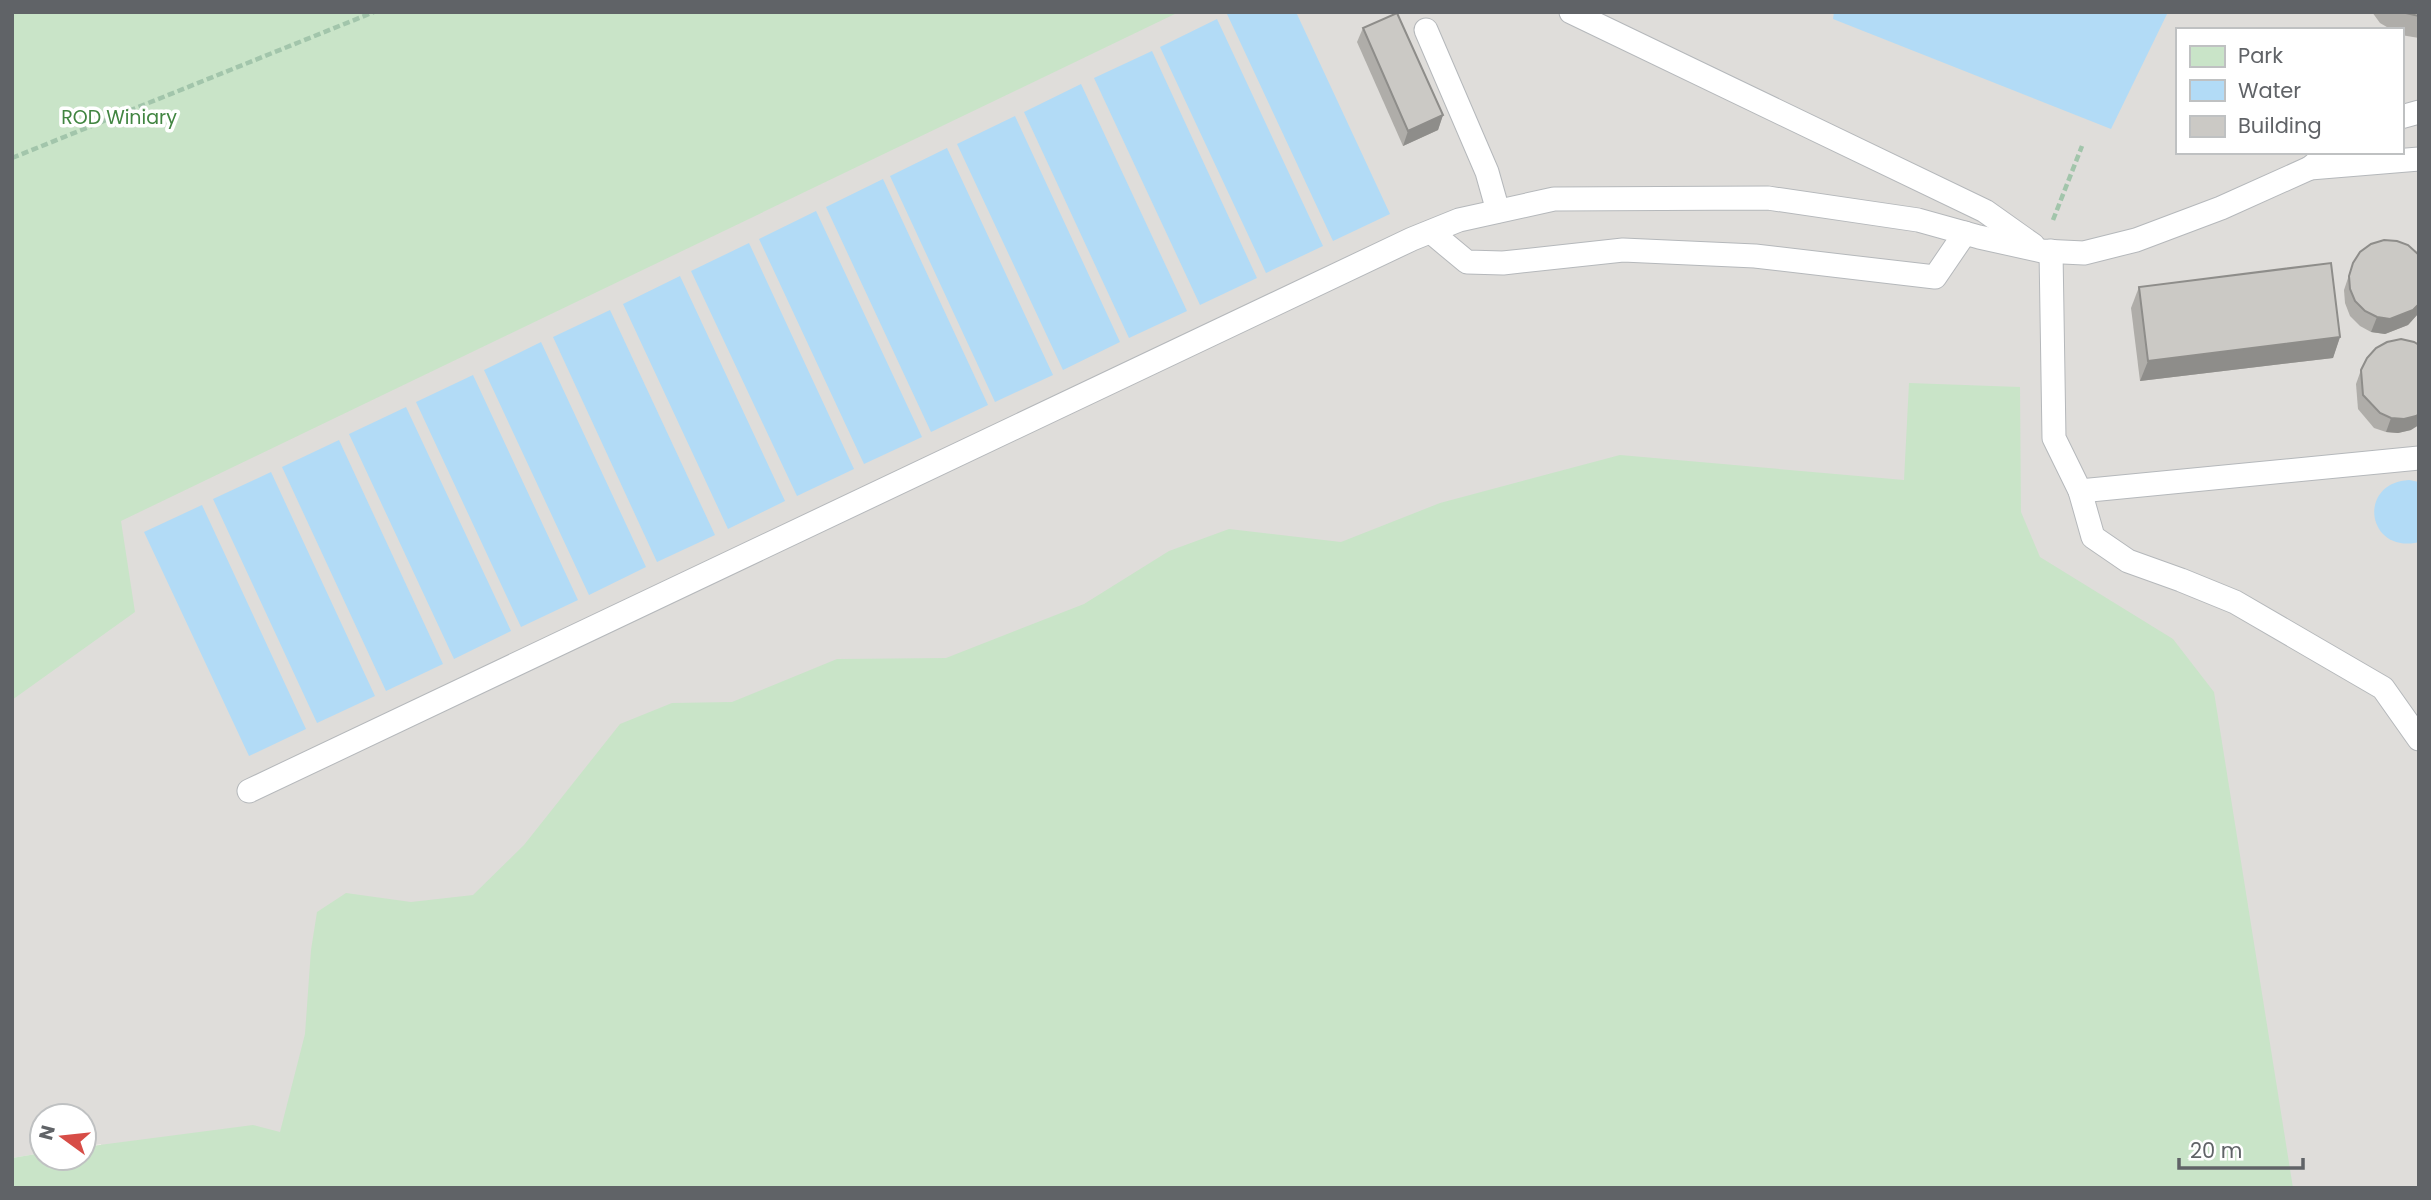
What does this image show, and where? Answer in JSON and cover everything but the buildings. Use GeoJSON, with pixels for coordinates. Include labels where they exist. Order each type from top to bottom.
{"type":"FeatureCollection","features":[{"type":"Feature","properties":{"kind":"lane"},"geometry":{"type":"LineString","coordinates":[[1571,12],[1985,211],[2047,251]]}},
{"type":"Feature","properties":{"kind":"lane"},"geometry":{"type":"LineString","coordinates":[[1426,30],[1487,172],[1498,211]]}},
{"type":"Feature","properties":{"kind":"lane"},"geometry":{"type":"LineString","coordinates":[[249,791],[1459,219],[1554,199],[1768,198],[1918,220],[2047,251],[2084,253],[2136,240],[2221,208],[2310,168],[2327,154]]}},
{"type":"Feature","properties":{"kind":"lane"},"geometry":{"type":"LineString","coordinates":[[2310,168],[2419,159]]}},
{"type":"Feature","properties":{"kind":"lane"},"geometry":{"type":"LineString","coordinates":[[1431,232],[1467,262],[1503,262],[1623,250],[1755,256],[1935,277],[1965,233]]}},
{"type":"Feature","properties":{"kind":"lane"},"geometry":{"type":"LineString","coordinates":[[2047,251],[2054,439],[2080,491],[2093,537],[2128,561],[2235,602],[2383,688],[2419,739]]}},
{"type":"Feature","properties":{"kind":"lane"},"geometry":{"type":"LineString","coordinates":[[2080,491],[2419,458]]}},
{"type":"Feature","properties":{"kind":"path"},"geometry":{"type":"LineString","coordinates":[[12,158],[374,12]]}},
{"type":"Feature","properties":{"kind":"path"},"geometry":{"type":"LineString","coordinates":[[2064,193],[2082,146]]}},
{"type":"Feature","properties":{"kind":"shaded area"},"geometry":{"type":"Polygon","coordinates":[[[587,12],[2419,12],[2419,1188],[105,1188],[101,1144],[98,1145],[98,1102],[28,1102],[28,1155],[12,1158],[12,282],[587,12]]]}},
{"type":"Feature","properties":{"kind":"green space","name":"ROD Winiary"},"geometry":{"type":"Polygon","coordinates":[[[12,12],[1179,12],[121,521],[135,612],[12,700],[12,12]]]}},
{"type":"Feature","properties":{"kind":"green space"},"geometry":{"type":"Polygon","coordinates":[[[1909,383],[2020,387],[2021,512],[2040,557],[2173,639],[2214,692],[2293,1188],[12,1188],[12,1158],[28,1155],[28,1172],[98,1172],[98,1145],[253,1125],[280,1132],[305,1034],[311,950],[317,912],[346,893],[411,902],[473,895],[524,845],[620,724],[672,703],[732,702],[837,659],[946,658],[1084,604],[1169,551],[1229,529],[1341,542],[1440,503],[1620,455],[1904,480],[1909,383]]]}},
{"type":"Feature","properties":{"kind":"water"},"geometry":{"type":"Polygon","coordinates":[[[1296,12],[1390,214],[1333,241],[1227,14],[1296,12]]]}},
{"type":"Feature","properties":{"kind":"water"},"geometry":{"type":"Polygon","coordinates":[[[1834,12],[2168,12],[2111,129],[1833,19],[1834,12]]]}},
{"type":"Feature","properties":{"kind":"water"},"geometry":{"type":"Polygon","coordinates":[[[1217,19],[1323,246],[1266,273],[1160,47],[1217,19]]]}},
{"type":"Feature","properties":{"kind":"water"},"geometry":{"type":"Polygon","coordinates":[[[1152,51],[1257,278],[1200,305],[1094,78],[1152,51]]]}},
{"type":"Feature","properties":{"kind":"water"},"geometry":{"type":"Polygon","coordinates":[[[1081,84],[1187,311],[1129,338],[1024,112],[1081,84]]]}},
{"type":"Feature","properties":{"kind":"water"},"geometry":{"type":"Polygon","coordinates":[[[1015,116],[1120,342],[1063,370],[957,144],[1015,116]]]}},
{"type":"Feature","properties":{"kind":"water"},"geometry":{"type":"Polygon","coordinates":[[[947,148],[1053,375],[995,402],[890,176],[947,148]]]}},
{"type":"Feature","properties":{"kind":"water"},"geometry":{"type":"Polygon","coordinates":[[[883,179],[988,405],[931,432],[826,207],[883,179]]]}},
{"type":"Feature","properties":{"kind":"water"},"geometry":{"type":"Polygon","coordinates":[[[816,211],[922,437],[864,464],[759,239],[816,211]]]}},
{"type":"Feature","properties":{"kind":"water"},"geometry":{"type":"Polygon","coordinates":[[[749,243],[854,469],[797,496],[691,271],[749,243]]]}},
{"type":"Feature","properties":{"kind":"water"},"geometry":{"type":"Polygon","coordinates":[[[680,276],[785,501],[728,529],[623,304],[680,276]]]}},
{"type":"Feature","properties":{"kind":"water"},"geometry":{"type":"Polygon","coordinates":[[[610,310],[715,535],[657,562],[553,337],[610,310]]]}},
{"type":"Feature","properties":{"kind":"water"},"geometry":{"type":"Polygon","coordinates":[[[541,342],[646,567],[589,595],[484,370],[541,342]]]}},
{"type":"Feature","properties":{"kind":"water"},"geometry":{"type":"Polygon","coordinates":[[[473,375],[578,600],[521,627],[416,402],[473,375]]]}},
{"type":"Feature","properties":{"kind":"water"},"geometry":{"type":"Polygon","coordinates":[[[406,407],[511,631],[454,659],[349,434],[406,407]]]}},
{"type":"Feature","properties":{"kind":"water"},"geometry":{"type":"Polygon","coordinates":[[[339,440],[443,664],[386,691],[282,467],[339,440]]]}},
{"type":"Feature","properties":{"kind":"water"},"geometry":{"type":"Polygon","coordinates":[[[271,472],[375,696],[317,723],[213,499],[271,472]]]}},
{"type":"Feature","properties":{"kind":"water"},"geometry":{"type":"Polygon","coordinates":[[[2409,480],[2419,482],[2419,542],[2401,543],[2388,538],[2379,529],[2375,504],[2381,493],[2392,484],[2409,480]]]}},
{"type":"Feature","properties":{"kind":"water"},"geometry":{"type":"Polygon","coordinates":[[[202,505],[306,729],[249,756],[144,532],[202,505]]]}}]}
